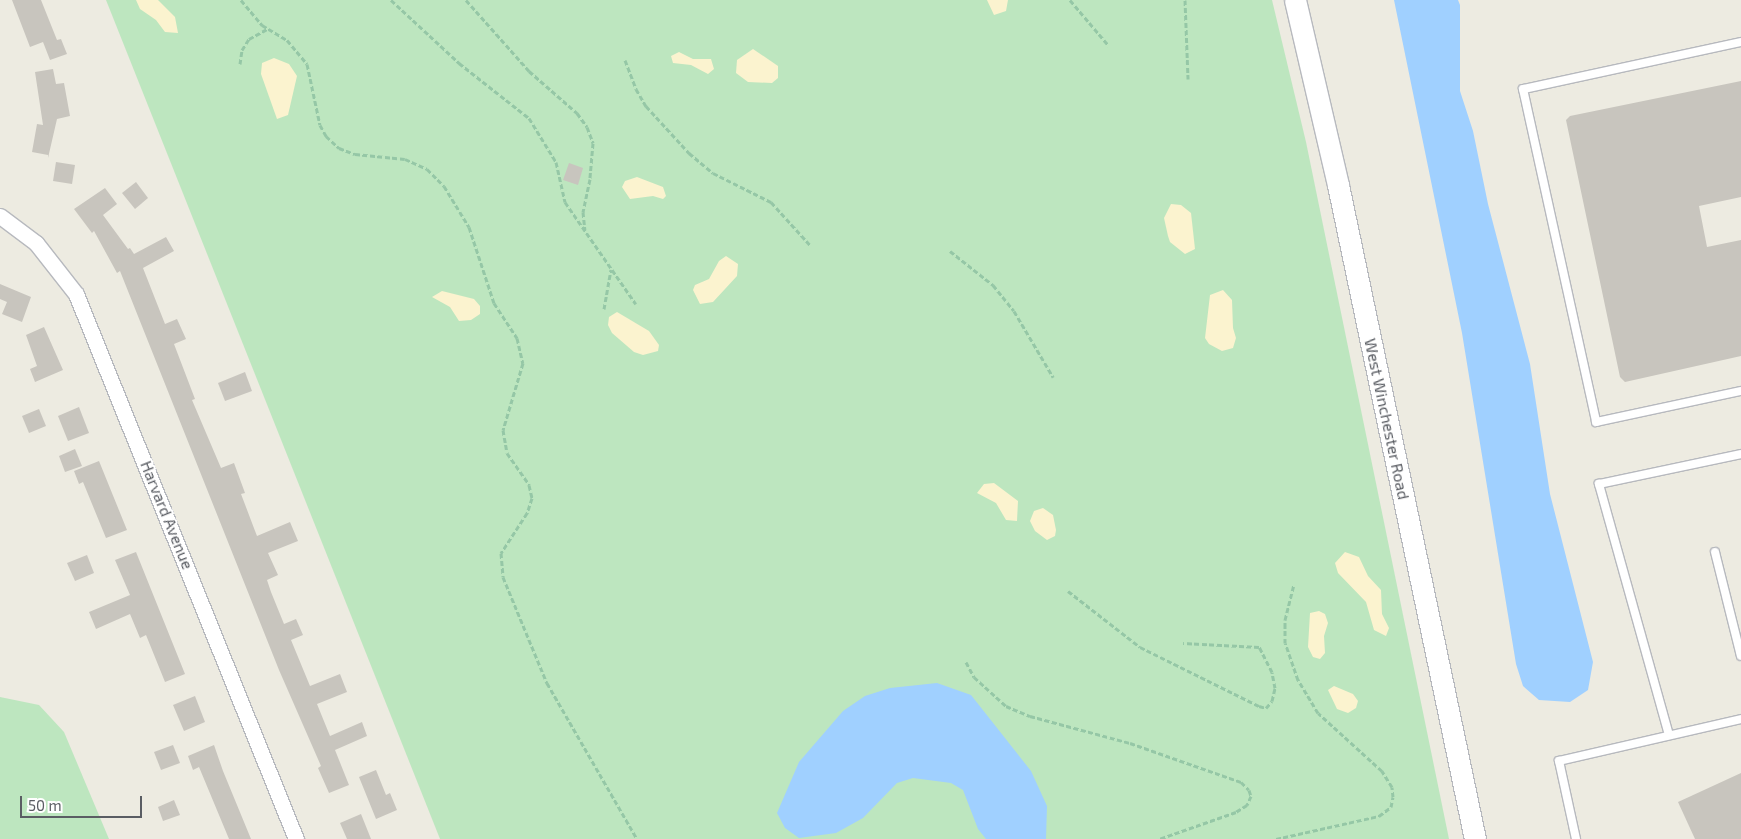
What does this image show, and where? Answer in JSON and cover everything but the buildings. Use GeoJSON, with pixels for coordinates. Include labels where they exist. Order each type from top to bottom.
{"type":"FeatureCollection","features":[{"type":"Feature","properties":{"kind":"main road","name":"West Winchester Road"},"geometry":{"type":"LineString","coordinates":[[1295,0],[1338,186],[1475,839]]}},
{"type":"Feature","properties":{"kind":"street","name":"Harvard Avenue"},"geometry":{"type":"LineString","coordinates":[[0,216],[36,243],[76,294],[296,839]]}},
{"type":"Feature","properties":{"kind":"lane"},"geometry":{"type":"LineString","coordinates":[[1741,42],[1523,89],[1596,422],[1741,391]]}},
{"type":"Feature","properties":{"kind":"lane"},"geometry":{"type":"LineString","coordinates":[[1669,735],[1599,484],[1741,454]]}},
{"type":"Feature","properties":{"kind":"lane"},"geometry":{"type":"LineString","coordinates":[[1715,552],[1741,656]]}},
{"type":"Feature","properties":{"kind":"lane"},"geometry":{"type":"LineString","coordinates":[[1576,839],[1560,761],[1741,719]]}},
{"type":"Feature","properties":{"kind":"path"},"geometry":{"type":"LineString","coordinates":[[241,0],[268,29],[287,40],[307,64],[320,125],[326,136],[339,148],[355,154],[405,160],[426,169],[444,186],[469,228],[494,303],[517,338],[523,363],[504,437],[508,454],[529,486],[532,498],[527,514],[501,553],[503,577],[547,683],[638,839]]}},
{"type":"Feature","properties":{"kind":"path"},"geometry":{"type":"LineString","coordinates":[[391,0],[466,70],[529,118],[556,162],[565,202],[636,304]]}},
{"type":"Feature","properties":{"kind":"path"},"geometry":{"type":"LineString","coordinates":[[466,0],[529,71],[577,113],[587,127],[593,144],[590,179],[583,212],[586,233]]}},
{"type":"Feature","properties":{"kind":"path"},"geometry":{"type":"LineString","coordinates":[[1070,0],[1109,46]]}},
{"type":"Feature","properties":{"kind":"path"},"geometry":{"type":"LineString","coordinates":[[1185,0],[1188,79]]}},
{"type":"Feature","properties":{"kind":"path"},"geometry":{"type":"LineString","coordinates":[[240,64],[242,50],[249,39],[268,29]]}},
{"type":"Feature","properties":{"kind":"path"},"geometry":{"type":"LineString","coordinates":[[626,60],[636,89],[646,106],[690,153],[713,173],[770,202],[811,246]]}},
{"type":"Feature","properties":{"kind":"path"},"geometry":{"type":"LineString","coordinates":[[950,251],[993,285],[1014,311],[1053,377]]}},
{"type":"Feature","properties":{"kind":"path"},"geometry":{"type":"LineString","coordinates":[[604,309],[610,268]]}},
{"type":"Feature","properties":{"kind":"path"},"geometry":{"type":"LineString","coordinates":[[1276,839],[1379,816],[1391,807],[1393,797],[1392,787],[1382,771],[1318,713],[1298,680],[1284,643],[1285,620],[1294,585]]}},
{"type":"Feature","properties":{"kind":"path"},"geometry":{"type":"LineString","coordinates":[[1068,591],[1140,646],[1259,706],[1266,708],[1272,701],[1275,688],[1272,672],[1259,646],[1183,643]]}},
{"type":"Feature","properties":{"kind":"path"},"geometry":{"type":"LineString","coordinates":[[966,662],[974,677],[1006,706],[1030,716],[1130,743],[1241,782],[1249,790],[1251,796],[1247,805],[1236,812],[1159,839]]}},
{"type":"Feature","properties":{"kind":"green space"},"geometry":{"type":"Polygon","coordinates":[[[106,0],[1272,0],[1306,142],[1449,839],[440,839],[106,0]]]}},
{"type":"Feature","properties":{"kind":"green space"},"geometry":{"type":"Polygon","coordinates":[[[0,697],[39,705],[64,732],[109,839],[0,839],[0,697]]]}},
{"type":"Feature","properties":{"kind":"sand"},"geometry":{"type":"Polygon","coordinates":[[[136,0],[158,0],[175,17],[178,33],[165,32],[156,20],[140,9],[136,0]]]}},
{"type":"Feature","properties":{"kind":"sand"},"geometry":{"type":"Polygon","coordinates":[[[987,0],[1008,0],[1006,11],[994,15],[987,0]]]}},
{"type":"Feature","properties":{"kind":"sand"},"geometry":{"type":"Polygon","coordinates":[[[753,49],[778,66],[778,78],[772,83],[748,82],[736,73],[737,60],[753,49]]]}},
{"type":"Feature","properties":{"kind":"sand"},"geometry":{"type":"Polygon","coordinates":[[[679,52],[693,59],[711,59],[714,69],[708,74],[691,65],[673,63],[671,56],[679,52]]]}},
{"type":"Feature","properties":{"kind":"sand"},"geometry":{"type":"Polygon","coordinates":[[[274,58],[289,64],[297,76],[288,115],[277,119],[261,74],[262,63],[274,58]]]}},
{"type":"Feature","properties":{"kind":"sand"},"geometry":{"type":"Polygon","coordinates":[[[637,177],[663,187],[666,196],[663,199],[653,196],[630,199],[622,187],[625,181],[637,177]]]}},
{"type":"Feature","properties":{"kind":"sand"},"geometry":{"type":"Polygon","coordinates":[[[1171,204],[1181,205],[1191,213],[1195,249],[1185,254],[1170,242],[1168,236],[1164,218],[1171,204]]]}},
{"type":"Feature","properties":{"kind":"sand"},"geometry":{"type":"Polygon","coordinates":[[[726,256],[738,264],[737,276],[713,302],[700,304],[693,290],[695,285],[709,279],[719,261],[726,256]]]}},
{"type":"Feature","properties":{"kind":"sand"},"geometry":{"type":"Polygon","coordinates":[[[1223,290],[1232,300],[1233,328],[1236,338],[1233,348],[1222,351],[1209,344],[1205,338],[1210,295],[1223,290]]]}},
{"type":"Feature","properties":{"kind":"sand"},"geometry":{"type":"Polygon","coordinates":[[[442,291],[474,299],[480,306],[480,314],[471,320],[459,321],[450,307],[432,297],[442,291]]]}},
{"type":"Feature","properties":{"kind":"sand"},"geometry":{"type":"Polygon","coordinates":[[[617,312],[649,331],[659,345],[658,351],[643,355],[634,352],[612,333],[608,325],[609,317],[617,312]]]}},
{"type":"Feature","properties":{"kind":"sand"},"geometry":{"type":"Polygon","coordinates":[[[994,483],[1018,501],[1017,521],[1006,520],[996,503],[977,493],[984,484],[994,483]]]}},
{"type":"Feature","properties":{"kind":"sand"},"geometry":{"type":"Polygon","coordinates":[[[1043,508],[1053,515],[1056,530],[1055,536],[1047,540],[1035,531],[1030,521],[1034,511],[1043,508]]]}},
{"type":"Feature","properties":{"kind":"sand"},"geometry":{"type":"Polygon","coordinates":[[[1345,552],[1359,557],[1368,576],[1381,590],[1382,614],[1389,628],[1386,636],[1374,630],[1366,602],[1338,573],[1335,563],[1345,552]]]}},
{"type":"Feature","properties":{"kind":"sand"},"geometry":{"type":"Polygon","coordinates":[[[1319,611],[1325,614],[1328,623],[1324,636],[1325,653],[1320,659],[1313,657],[1308,647],[1310,613],[1319,611]]]}},
{"type":"Feature","properties":{"kind":"sand"},"geometry":{"type":"Polygon","coordinates":[[[1334,686],[1353,694],[1358,701],[1356,708],[1348,713],[1337,709],[1328,690],[1334,686]]]}},
{"type":"Feature","properties":{"kind":"water"},"geometry":{"type":"Polygon","coordinates":[[[1394,0],[1458,0],[1460,5],[1460,91],[1473,131],[1488,204],[1530,364],[1550,494],[1593,662],[1588,690],[1570,702],[1539,700],[1523,686],[1516,664],[1462,333],[1394,0]]]}},
{"type":"Feature","properties":{"kind":"water"},"geometry":{"type":"Polygon","coordinates":[[[937,683],[971,695],[1031,771],[1047,806],[1046,839],[986,839],[978,829],[963,790],[951,783],[913,778],[897,783],[863,818],[836,833],[799,838],[785,828],[777,813],[799,762],[843,711],[865,696],[890,688],[937,683]]]}}]}
